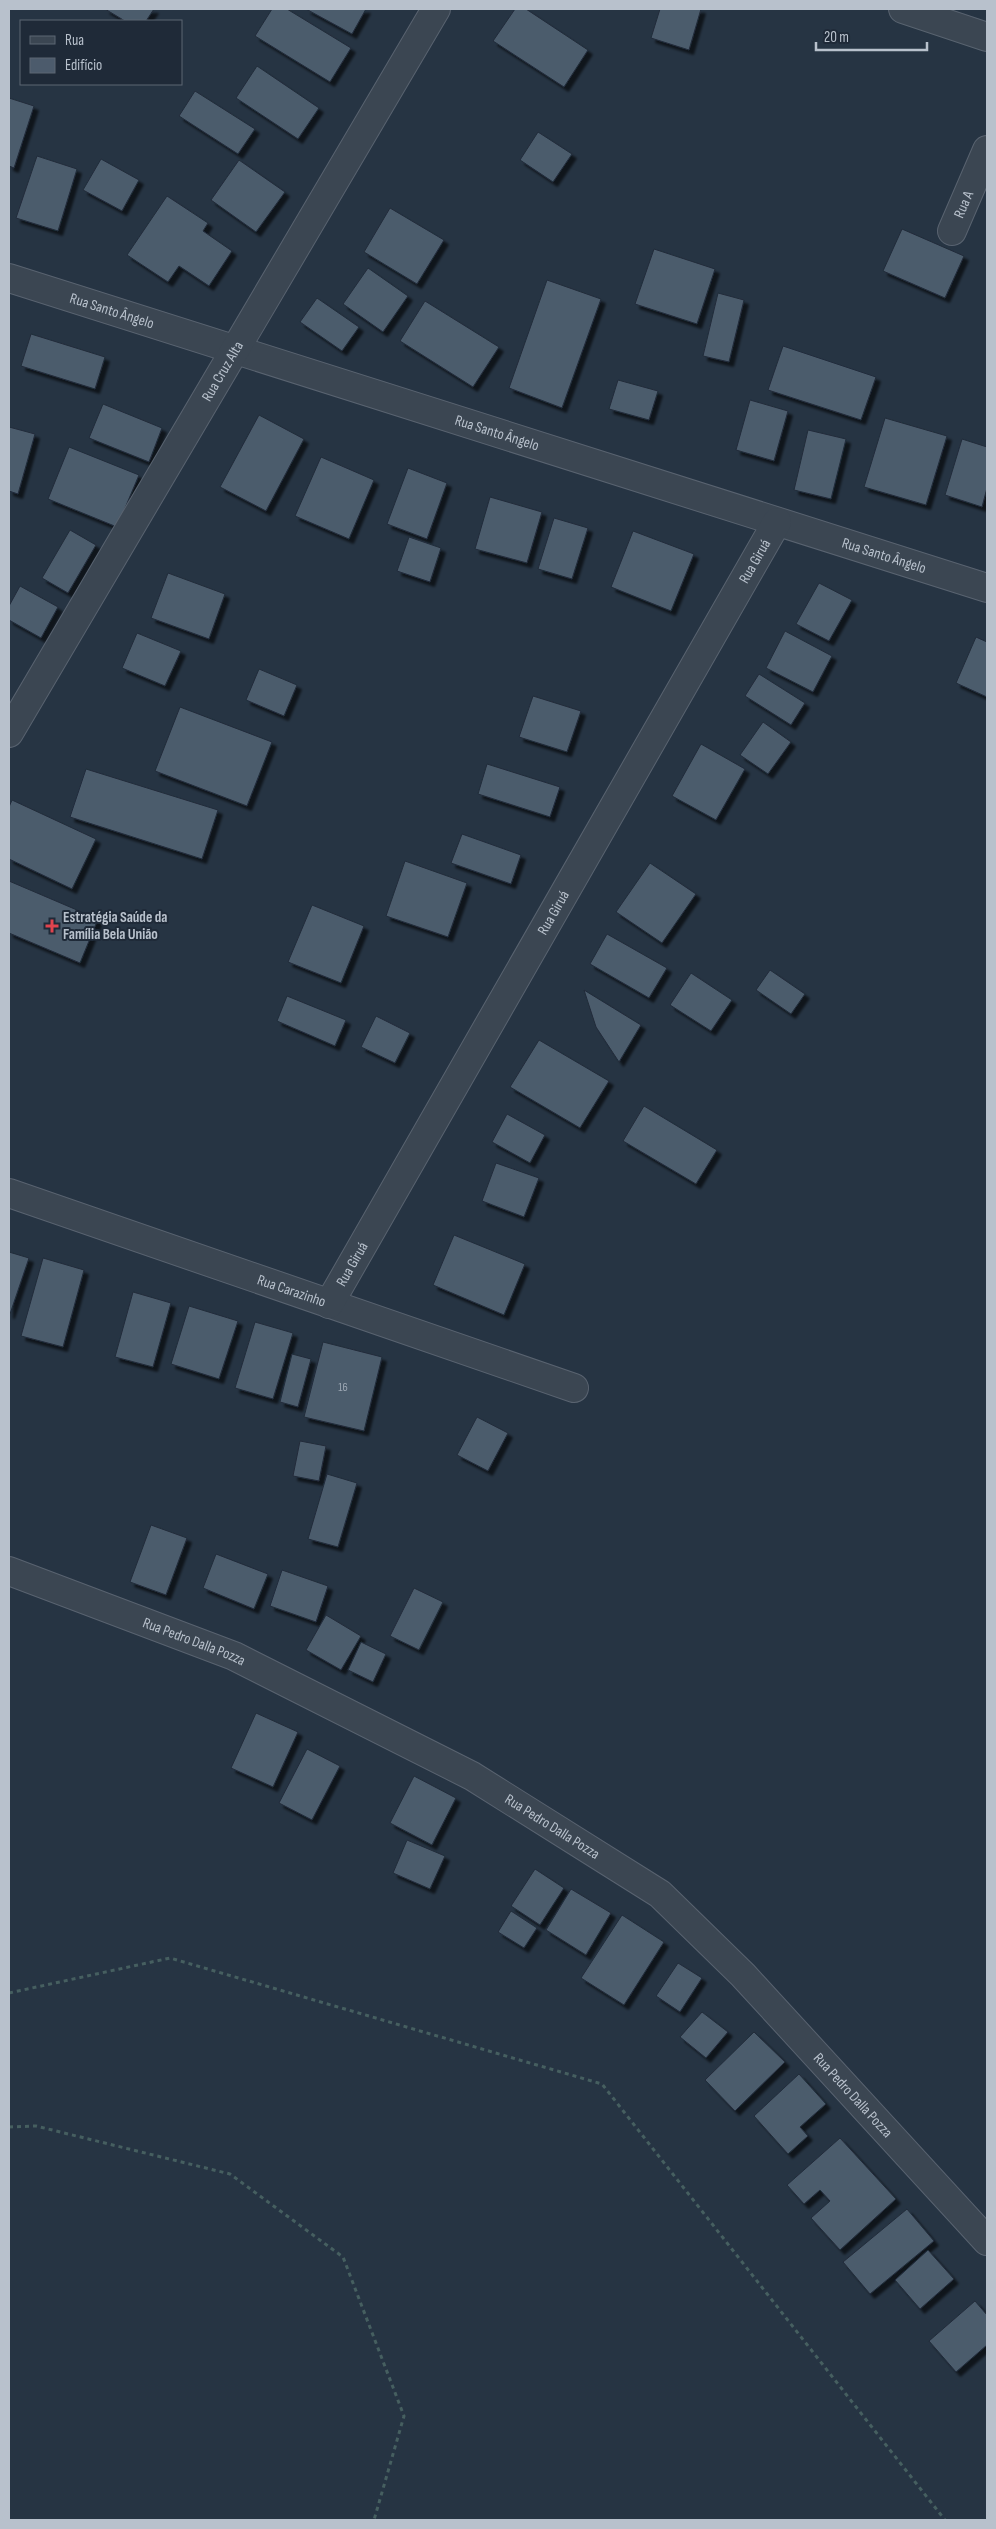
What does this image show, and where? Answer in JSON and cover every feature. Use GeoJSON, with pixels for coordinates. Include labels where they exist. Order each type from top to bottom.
{"type":"FeatureCollection","features":[{"type":"Feature","properties":{"kind":"street","name":"Rua Cruz Alta"},"geometry":{"type":"LineString","coordinates":[[9,733],[436,9]]}},
{"type":"Feature","properties":{"kind":"street"},"geometry":{"type":"LineString","coordinates":[[903,9],[987,37]]}},
{"type":"Feature","properties":{"kind":"street","name":"Rua A"},"geometry":{"type":"LineString","coordinates":[[952,231],[987,150]]}},
{"type":"Feature","properties":{"kind":"street","name":"Rua Santo Ângelo"},"geometry":{"type":"LineString","coordinates":[[9,278],[987,588]]}},
{"type":"Feature","properties":{"kind":"street","name":"Rua Giruá"},"geometry":{"type":"LineString","coordinates":[[329,1304],[777,522]]}},
{"type":"Feature","properties":{"kind":"street","name":"Rua Carazinho"},"geometry":{"type":"LineString","coordinates":[[9,1193],[574,1388]]}},
{"type":"Feature","properties":{"kind":"street","name":"Rua Pedro Dalla Pozza"},"geometry":{"type":"LineString","coordinates":[[9,1571],[242,1660],[472,1776],[660,1894],[743,1975],[987,2241]]}},
{"type":"Feature","properties":{"kind":"path"},"geometry":{"type":"LineString","coordinates":[[9,1993],[170,1958],[602,2084],[945,2520]]}},
{"type":"Feature","properties":{"kind":"path"},"geometry":{"type":"LineString","coordinates":[[9,2127],[36,2126],[230,2174],[343,2257],[404,2416],[374,2520]]}},
{"type":"Feature","properties":{"kind":"building"},"geometry":{"type":"Polygon","coordinates":[[[105,9],[154,9],[147,20],[123,20],[105,9]]]}},
{"type":"Feature","properties":{"kind":"building"},"geometry":{"type":"Polygon","coordinates":[[[272,9],[287,9],[351,48],[330,82],[255,36],[272,9]]]}},
{"type":"Feature","properties":{"kind":"building"},"geometry":{"type":"Polygon","coordinates":[[[306,9],[366,9],[352,34],[306,9]]]}},
{"type":"Feature","properties":{"kind":"building"},"geometry":{"type":"Polygon","coordinates":[[[515,9],[526,9],[588,50],[564,87],[493,41],[515,9]]]}},
{"type":"Feature","properties":{"kind":"building"},"geometry":{"type":"Polygon","coordinates":[[[660,9],[701,9],[689,50],[651,38],[660,9]]]}},
{"type":"Feature","properties":{"kind":"building"},"geometry":{"type":"Polygon","coordinates":[[[257,66],[319,108],[298,139],[236,98],[257,66]]]}},
{"type":"Feature","properties":{"kind":"building"},"geometry":{"type":"Polygon","coordinates":[[[195,91],[255,129],[238,154],[179,116],[195,91]]]}},
{"type":"Feature","properties":{"kind":"building"},"geometry":{"type":"Polygon","coordinates":[[[9,98],[34,106],[14,168],[9,166],[9,98]]]}},
{"type":"Feature","properties":{"kind":"building"},"geometry":{"type":"Polygon","coordinates":[[[538,132],[572,154],[553,182],[520,160],[538,132]]]}},
{"type":"Feature","properties":{"kind":"building"},"geometry":{"type":"Polygon","coordinates":[[[37,156],[77,169],[58,231],[16,218],[37,156]]]}},
{"type":"Feature","properties":{"kind":"building"},"geometry":{"type":"Polygon","coordinates":[[[101,159],[139,180],[122,211],[83,190],[101,159]]]}},
{"type":"Feature","properties":{"kind":"building"},"geometry":{"type":"Polygon","coordinates":[[[239,160],[285,192],[256,232],[211,200],[239,160]]]}},
{"type":"Feature","properties":{"kind":"building"},"geometry":{"type":"Polygon","coordinates":[[[167,196],[208,223],[203,231],[232,251],[209,286],[179,266],[168,282],[127,255],[167,196]]]}},
{"type":"Feature","properties":{"kind":"building"},"geometry":{"type":"Polygon","coordinates":[[[390,208],[444,240],[417,284],[364,252],[390,208]]]}},
{"type":"Feature","properties":{"kind":"building"},"geometry":{"type":"Polygon","coordinates":[[[902,229],[964,256],[945,298],[883,271],[902,229]]]}},
{"type":"Feature","properties":{"kind":"building"},"geometry":{"type":"Polygon","coordinates":[[[654,249],[715,269],[697,324],[635,304],[654,249]]]}},
{"type":"Feature","properties":{"kind":"building"},"geometry":{"type":"Polygon","coordinates":[[[368,268],[408,296],[383,332],[343,304],[368,268]]]}},
{"type":"Feature","properties":{"kind":"building"},"geometry":{"type":"Polygon","coordinates":[[[547,280],[601,299],[562,408],[509,388],[547,280]]]}},
{"type":"Feature","properties":{"kind":"building"},"geometry":{"type":"Polygon","coordinates":[[[718,293],[744,300],[729,362],[703,356],[718,293]]]}},
{"type":"Feature","properties":{"kind":"building"},"geometry":{"type":"Polygon","coordinates":[[[317,298],[359,327],[342,351],[300,322],[317,298]]]}},
{"type":"Feature","properties":{"kind":"building"},"geometry":{"type":"Polygon","coordinates":[[[425,301],[499,347],[473,387],[400,341],[425,301]]]}},
{"type":"Feature","properties":{"kind":"building"},"geometry":{"type":"Polygon","coordinates":[[[31,334],[105,357],[95,389],[21,366],[31,334]]]}},
{"type":"Feature","properties":{"kind":"building"},"geometry":{"type":"Polygon","coordinates":[[[783,346],[876,377],[861,420],[768,390],[783,346]]]}},
{"type":"Feature","properties":{"kind":"building"},"geometry":{"type":"Polygon","coordinates":[[[618,380],[658,391],[649,420],[609,409],[618,380]]]}},
{"type":"Feature","properties":{"kind":"building"},"geometry":{"type":"Polygon","coordinates":[[[750,400],[788,411],[774,461],[736,450],[750,400]]]}},
{"type":"Feature","properties":{"kind":"building"},"geometry":{"type":"Polygon","coordinates":[[[103,404],[162,428],[149,462],[89,438],[103,404]]]}},
{"type":"Feature","properties":{"kind":"building"},"geometry":{"type":"Polygon","coordinates":[[[259,415],[304,439],[266,511],[220,487],[259,415]]]}},
{"type":"Feature","properties":{"kind":"building"},"geometry":{"type":"Polygon","coordinates":[[[885,418],[947,436],[926,505],[864,487],[885,418]]]}},
{"type":"Feature","properties":{"kind":"building"},"geometry":{"type":"Polygon","coordinates":[[[9,427],[35,434],[18,494],[9,491],[9,427]]]}},
{"type":"Feature","properties":{"kind":"building"},"geometry":{"type":"Polygon","coordinates":[[[808,430],[846,439],[831,499],[794,490],[808,430]]]}},
{"type":"Feature","properties":{"kind":"building"},"geometry":{"type":"Polygon","coordinates":[[[962,439],[987,447],[987,488],[982,507],[945,495],[962,439]]]}},
{"type":"Feature","properties":{"kind":"building"},"geometry":{"type":"Polygon","coordinates":[[[69,447],[139,475],[117,527],[48,499],[69,447]]]}},
{"type":"Feature","properties":{"kind":"building"},"geometry":{"type":"Polygon","coordinates":[[[321,457],[374,480],[349,539],[295,516],[321,457]]]}},
{"type":"Feature","properties":{"kind":"building"},"geometry":{"type":"Polygon","coordinates":[[[408,468],[447,483],[427,539],[387,524],[408,468]]]}},
{"type":"Feature","properties":{"kind":"building"},"geometry":{"type":"Polygon","coordinates":[[[490,497],[542,512],[527,563],[475,549],[490,497]]]}},
{"type":"Feature","properties":{"kind":"building"},"geometry":{"type":"Polygon","coordinates":[[[554,518],[588,528],[572,579],[538,569],[554,518]]]}},
{"type":"Feature","properties":{"kind":"building"},"geometry":{"type":"Polygon","coordinates":[[[70,530],[96,545],[68,593],[42,578],[70,530]]]}},
{"type":"Feature","properties":{"kind":"building"},"geometry":{"type":"Polygon","coordinates":[[[633,531],[694,554],[671,611],[611,587],[633,531]]]}},
{"type":"Feature","properties":{"kind":"building"},"geometry":{"type":"Polygon","coordinates":[[[409,537],[441,548],[430,582],[397,571],[409,537]]]}},
{"type":"Feature","properties":{"kind":"building"},"geometry":{"type":"Polygon","coordinates":[[[168,573],[225,594],[209,639],[151,618],[168,573]]]}},
{"type":"Feature","properties":{"kind":"building"},"geometry":{"type":"Polygon","coordinates":[[[819,583],[852,600],[829,641],[796,624],[819,583]]]}},
{"type":"Feature","properties":{"kind":"building"},"geometry":{"type":"Polygon","coordinates":[[[20,586],[58,607],[41,638],[9,620],[9,606],[20,586]]]}},
{"type":"Feature","properties":{"kind":"building"},"geometry":{"type":"Polygon","coordinates":[[[785,631],[832,656],[813,692],[766,668],[785,631]]]}},
{"type":"Feature","properties":{"kind":"building"},"geometry":{"type":"Polygon","coordinates":[[[137,633],[181,651],[165,686],[122,668],[137,633]]]}},
{"type":"Feature","properties":{"kind":"building"},"geometry":{"type":"Polygon","coordinates":[[[976,637],[987,642],[987,697],[956,683],[976,637]]]}},
{"type":"Feature","properties":{"kind":"building"},"geometry":{"type":"Polygon","coordinates":[[[259,669],[297,685],[284,716],[246,700],[259,669]]]}},
{"type":"Feature","properties":{"kind":"building"},"geometry":{"type":"Polygon","coordinates":[[[759,674],[805,703],[791,725],[745,696],[759,674]]]}},
{"type":"Feature","properties":{"kind":"building"},"geometry":{"type":"Polygon","coordinates":[[[533,696],[581,711],[567,752],[519,737],[533,696]]]}},
{"type":"Feature","properties":{"kind":"building"},"geometry":{"type":"Polygon","coordinates":[[[180,707],[272,742],[247,806],[155,771],[180,707]]]}},
{"type":"Feature","properties":{"kind":"building"},"geometry":{"type":"Polygon","coordinates":[[[763,722],[791,742],[768,774],[740,755],[763,722]]]}},
{"type":"Feature","properties":{"kind":"building"},"geometry":{"type":"Polygon","coordinates":[[[701,744],[745,769],[716,820],[672,796],[701,744]]]}},
{"type":"Feature","properties":{"kind":"building"},"geometry":{"type":"Polygon","coordinates":[[[487,764],[560,787],[550,817],[478,794],[487,764]]]}},
{"type":"Feature","properties":{"kind":"building"},"geometry":{"type":"Polygon","coordinates":[[[86,769],[218,810],[202,859],[70,817],[86,769]]]}},
{"type":"Feature","properties":{"kind":"building"},"geometry":{"type":"Polygon","coordinates":[[[12,800],[96,839],[72,889],[9,859],[9,807],[12,800]]]}},
{"type":"Feature","properties":{"kind":"building"},"geometry":{"type":"Polygon","coordinates":[[[462,834],[521,855],[511,884],[451,863],[462,834]]]}},
{"type":"Feature","properties":{"kind":"building"},"geometry":{"type":"Polygon","coordinates":[[[405,861],[467,883],[448,937],[386,916],[405,861]]]}},
{"type":"Feature","properties":{"kind":"building"},"geometry":{"type":"Polygon","coordinates":[[[650,863],[696,894],[662,943],[616,912],[650,863]]]}},
{"type":"Feature","properties":{"kind":"building","name":"Estratégia Saúde da Família Bela União"},"geometry":{"type":"Polygon","coordinates":[[[9,881],[98,919],[80,963],[9,933],[9,881]]]}},
{"type":"Feature","properties":{"kind":"building"},"geometry":{"type":"Polygon","coordinates":[[[312,905],[364,926],[341,983],[288,962],[312,905]]]}},
{"type":"Feature","properties":{"kind":"building"},"geometry":{"type":"Polygon","coordinates":[[[607,934],[667,968],[649,998],[590,964],[607,934]]]}},
{"type":"Feature","properties":{"kind":"building"},"geometry":{"type":"Polygon","coordinates":[[[770,970],[805,994],[791,1014],[756,990],[770,970]]]}},
{"type":"Feature","properties":{"kind":"building"},"geometry":{"type":"Polygon","coordinates":[[[691,973],[732,1000],[711,1031],[670,1005],[691,973]]]}},
{"type":"Feature","properties":{"kind":"building"},"geometry":{"type":"Polygon","coordinates":[[[584,990],[641,1025],[619,1062],[596,1027],[584,990]]]}},
{"type":"Feature","properties":{"kind":"building"},"geometry":{"type":"Polygon","coordinates":[[[287,996],[346,1020],[335,1046],[277,1021],[287,996]]]}},
{"type":"Feature","properties":{"kind":"building"},"geometry":{"type":"Polygon","coordinates":[[[376,1016],[410,1033],[395,1063],[361,1047],[376,1016]]]}},
{"type":"Feature","properties":{"kind":"building"},"geometry":{"type":"Polygon","coordinates":[[[539,1040],[609,1081],[580,1128],[510,1087],[539,1040]]]}},
{"type":"Feature","properties":{"kind":"building"},"geometry":{"type":"Polygon","coordinates":[[[644,1106],[717,1150],[696,1184],[623,1141],[644,1106]]]}},
{"type":"Feature","properties":{"kind":"building"},"geometry":{"type":"Polygon","coordinates":[[[507,1114],[545,1135],[530,1163],[492,1142],[507,1114]]]}},
{"type":"Feature","properties":{"kind":"building"},"geometry":{"type":"Polygon","coordinates":[[[496,1163],[539,1178],[524,1217],[482,1201],[496,1163]]]}},
{"type":"Feature","properties":{"kind":"building"},"geometry":{"type":"Polygon","coordinates":[[[454,1235],[525,1264],[504,1315],[433,1285],[454,1235]]]}},
{"type":"Feature","properties":{"kind":"building"},"geometry":{"type":"Polygon","coordinates":[[[9,1252],[29,1258],[10,1314],[9,1314],[9,1252]]]}},
{"type":"Feature","properties":{"kind":"building"},"geometry":{"type":"Polygon","coordinates":[[[43,1258],[84,1270],[63,1347],[21,1336],[43,1258]]]}},
{"type":"Feature","properties":{"kind":"building"},"geometry":{"type":"Polygon","coordinates":[[[133,1292],[171,1303],[153,1367],[115,1357],[133,1292]]]}},
{"type":"Feature","properties":{"kind":"building"},"geometry":{"type":"Polygon","coordinates":[[[189,1306],[238,1321],[219,1379],[171,1364],[189,1306]]]}},
{"type":"Feature","properties":{"kind":"building"},"geometry":{"type":"Polygon","coordinates":[[[255,1322],[293,1333],[273,1399],[235,1388],[255,1322]]]}},
{"type":"Feature","properties":{"kind":"building"},"geometry":{"type":"Polygon","coordinates":[[[323,1342],[382,1357],[364,1431],[304,1417],[323,1342]]]}},
{"type":"Feature","properties":{"kind":"building"},"geometry":{"type":"Polygon","coordinates":[[[292,1354],[311,1359],[298,1407],[280,1402],[292,1354]]]}},
{"type":"Feature","properties":{"kind":"building"},"geometry":{"type":"Polygon","coordinates":[[[477,1417],[508,1433],[488,1471],[457,1455],[477,1417]]]}},
{"type":"Feature","properties":{"kind":"building"},"geometry":{"type":"Polygon","coordinates":[[[300,1441],[326,1446],[319,1481],[293,1476],[300,1441]]]}},
{"type":"Feature","properties":{"kind":"building"},"geometry":{"type":"Polygon","coordinates":[[[327,1474],[357,1483],[338,1547],[308,1539],[327,1474]]]}},
{"type":"Feature","properties":{"kind":"building"},"geometry":{"type":"Polygon","coordinates":[[[151,1525],[187,1538],[166,1595],[130,1582],[151,1525]]]}},
{"type":"Feature","properties":{"kind":"building"},"geometry":{"type":"Polygon","coordinates":[[[216,1554],[268,1574],[254,1609],[203,1588],[216,1554]]]}},
{"type":"Feature","properties":{"kind":"building"},"geometry":{"type":"Polygon","coordinates":[[[282,1570],[328,1586],[316,1622],[270,1606],[282,1570]]]}},
{"type":"Feature","properties":{"kind":"building"},"geometry":{"type":"Polygon","coordinates":[[[414,1588],[443,1602],[419,1650],[390,1636],[414,1588]]]}},
{"type":"Feature","properties":{"kind":"building"},"geometry":{"type":"Polygon","coordinates":[[[326,1615],[361,1636],[341,1670],[306,1650],[326,1615]]]}},
{"type":"Feature","properties":{"kind":"building"},"geometry":{"type":"Polygon","coordinates":[[[361,1642],[386,1654],[373,1682],[348,1670],[361,1642]]]}},
{"type":"Feature","properties":{"kind":"building"},"geometry":{"type":"Polygon","coordinates":[[[256,1713],[298,1732],[273,1787],[231,1768],[256,1713]]]}},
{"type":"Feature","properties":{"kind":"building"},"geometry":{"type":"Polygon","coordinates":[[[307,1749],[340,1766],[312,1820],[279,1803],[307,1749]]]}},
{"type":"Feature","properties":{"kind":"building"},"geometry":{"type":"Polygon","coordinates":[[[414,1776],[456,1798],[432,1845],[390,1823],[414,1776]]]}},
{"type":"Feature","properties":{"kind":"building"},"geometry":{"type":"Polygon","coordinates":[[[407,1840],[445,1856],[430,1889],[393,1873],[407,1840]]]}},
{"type":"Feature","properties":{"kind":"building"},"geometry":{"type":"Polygon","coordinates":[[[535,1869],[564,1888],[540,1925],[511,1906],[535,1869]]]}},
{"type":"Feature","properties":{"kind":"building"},"geometry":{"type":"Polygon","coordinates":[[[571,1889],[611,1913],[586,1955],[546,1930],[571,1889]]]}},
{"type":"Feature","properties":{"kind":"building"},"geometry":{"type":"Polygon","coordinates":[[[511,1911],[537,1928],[524,1948],[498,1932],[511,1911]]]}},
{"type":"Feature","properties":{"kind":"building"},"geometry":{"type":"Polygon","coordinates":[[[622,1915],[664,1942],[624,2005],[581,1978],[622,1915]]]}},
{"type":"Feature","properties":{"kind":"building"},"geometry":{"type":"Polygon","coordinates":[[[678,1963],[702,1978],[680,2012],[656,1996],[678,1963]]]}},
{"type":"Feature","properties":{"kind":"building"},"geometry":{"type":"Polygon","coordinates":[[[702,2012],[728,2032],[706,2058],[680,2037],[702,2012]]]}},
{"type":"Feature","properties":{"kind":"building"},"geometry":{"type":"Polygon","coordinates":[[[754,2032],[785,2062],[735,2111],[705,2080],[754,2032]]]}},
{"type":"Feature","properties":{"kind":"building"},"geometry":{"type":"Polygon","coordinates":[[[799,2074],[826,2104],[800,2127],[808,2136],[788,2154],[754,2116],[799,2074]]]}},
{"type":"Feature","properties":{"kind":"building"},"geometry":{"type":"Polygon","coordinates":[[[840,2138],[896,2199],[840,2250],[811,2218],[830,2201],[820,2190],[804,2204],[787,2185],[840,2138]]]}},
{"type":"Feature","properties":{"kind":"building"},"geometry":{"type":"Polygon","coordinates":[[[907,2209],[934,2241],[870,2294],[843,2262],[907,2209]]]}},
{"type":"Feature","properties":{"kind":"building"},"geometry":{"type":"Polygon","coordinates":[[[928,2250],[954,2279],[920,2309],[895,2280],[928,2250]]]}},
{"type":"Feature","properties":{"kind":"building"},"geometry":{"type":"Polygon","coordinates":[[[975,2301],[987,2315],[987,2345],[956,2372],[929,2341],[975,2301]]]}},
{"type":"Feature","properties":{"kind":"place","name":"Estratégia Saúde da Família Bela União"},"geometry":{"type":"Point","coordinates":[52,926]}}]}
